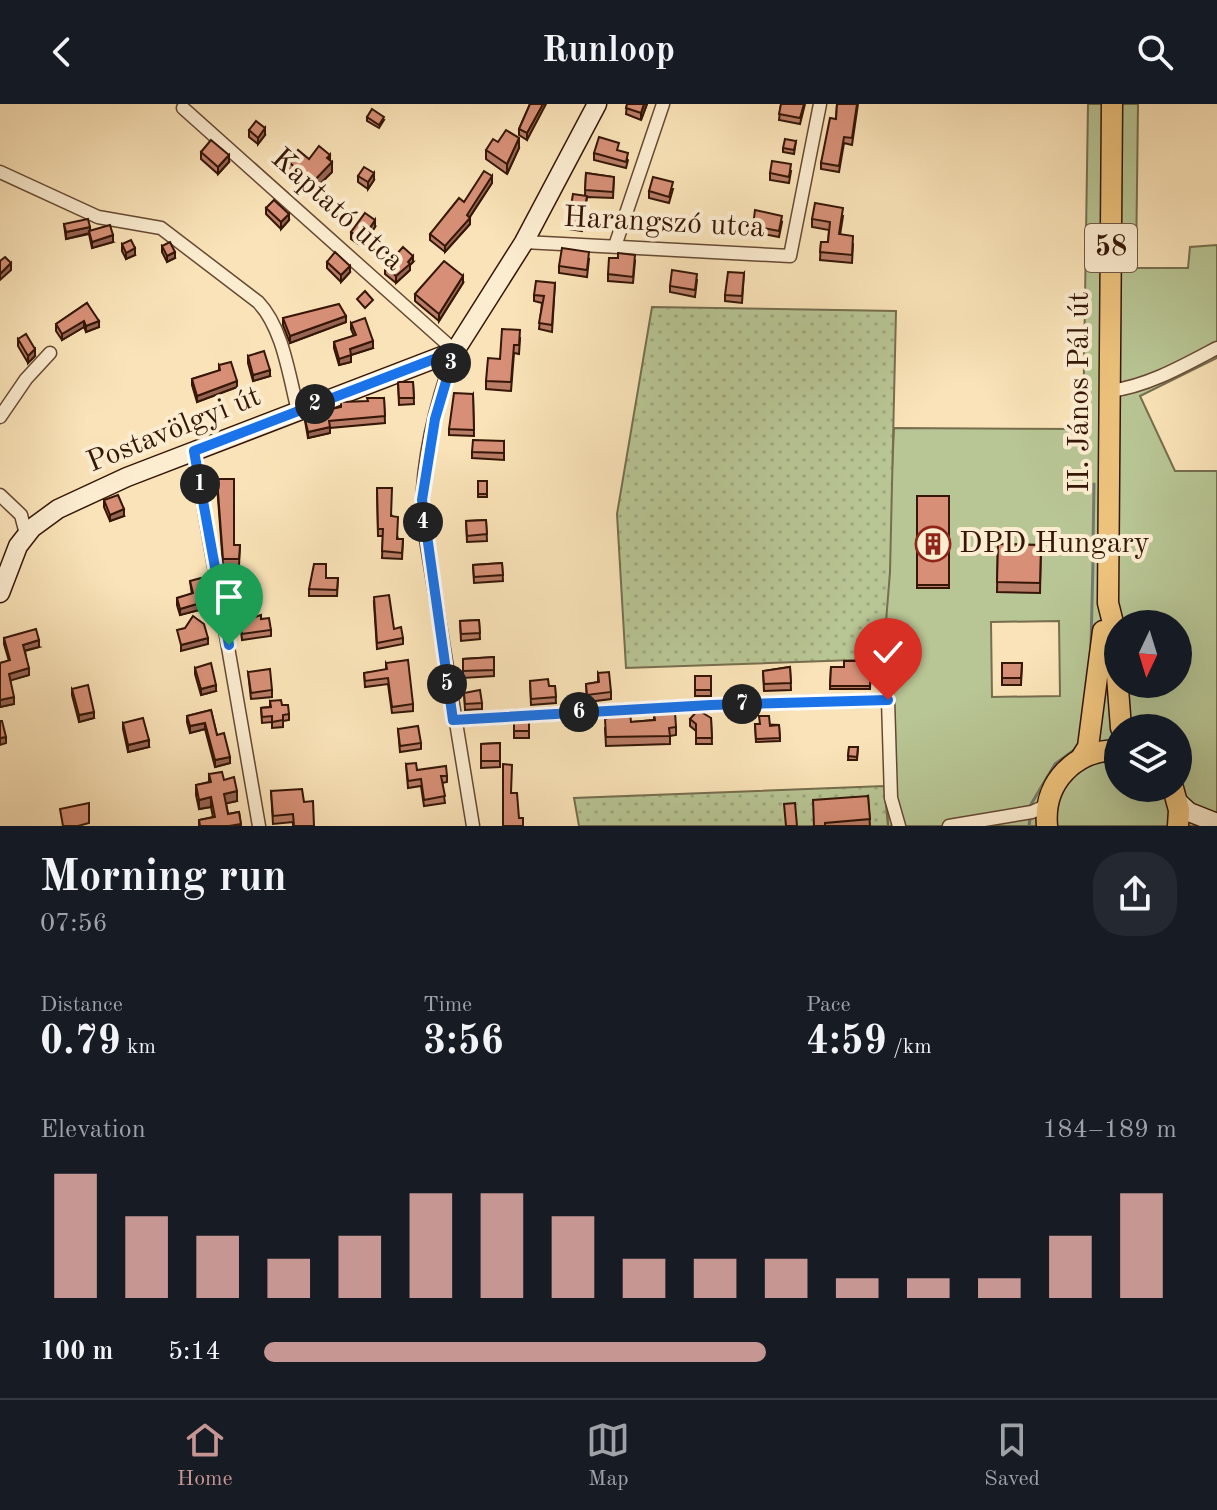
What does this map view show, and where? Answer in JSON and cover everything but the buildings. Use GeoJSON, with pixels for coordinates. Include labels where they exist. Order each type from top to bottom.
{"type":"FeatureCollection","features":[{"type":"Feature","properties":{"kind":"main road","name":"II. János Pál út"},"geometry":{"type":"LineString","coordinates":[[1112,104],[1108,603],[1113,623],[1120,714]]}},
{"type":"Feature","properties":{"kind":"main road","name":"58"},"geometry":{"type":"LineString","coordinates":[[1049,796],[1059,778],[1081,758],[1088,747],[1108,603]]}},
{"type":"Feature","properties":{"kind":"main road"},"geometry":{"type":"LineString","coordinates":[[1081,758],[1104,753]]}},
{"type":"Feature","properties":{"kind":"main road"},"geometry":{"type":"LineString","coordinates":[[1047,826],[1049,796]]}},
{"type":"Feature","properties":{"kind":"main road"},"geometry":{"type":"LineString","coordinates":[[1176,802],[1178,826]]}},
{"type":"Feature","properties":{"kind":"street"},"geometry":{"type":"LineString","coordinates":[[473,826],[453,720],[422,500],[435,419],[455,351],[524,242],[597,104]]}},
{"type":"Feature","properties":{"kind":"street"},"geometry":{"type":"LineString","coordinates":[[615,246],[663,104]]}},
{"type":"Feature","properties":{"kind":"street","name":"Harangszó utca"},"geometry":{"type":"LineString","coordinates":[[524,242],[790,256],[820,104]]}},
{"type":"Feature","properties":{"kind":"street","name":"Kaptató utca"},"geometry":{"type":"LineString","coordinates":[[183,108],[455,351]]}},
{"type":"Feature","properties":{"kind":"street"},"geometry":{"type":"LineString","coordinates":[[0,172],[98,217],[161,228],[258,302],[273,326],[298,411]]}},
{"type":"Feature","properties":{"kind":"street"},"geometry":{"type":"LineString","coordinates":[[1110,391],[1127,389],[1180,368],[1217,348]]}},
{"type":"Feature","properties":{"kind":"street","name":"Postavölgyi út"},"geometry":{"type":"LineString","coordinates":[[0,593],[18,546],[42,520],[127,477],[455,351]]}},
{"type":"Feature","properties":{"kind":"street"},"geometry":{"type":"LineString","coordinates":[[0,417],[26,379],[50,353]]}},
{"type":"Feature","properties":{"kind":"street"},"geometry":{"type":"LineString","coordinates":[[194,451],[259,826]]}},
{"type":"Feature","properties":{"kind":"street"},"geometry":{"type":"LineString","coordinates":[[0,495],[21,515],[42,520]]}},
{"type":"Feature","properties":{"kind":"street"},"geometry":{"type":"LineString","coordinates":[[21,515],[26,534]]}},
{"type":"Feature","properties":{"kind":"street"},"geometry":{"type":"LineString","coordinates":[[887,685],[891,798],[899,826]]}},
{"type":"Feature","properties":{"kind":"street"},"geometry":{"type":"LineString","coordinates":[[453,720],[711,705],[888,700]]}},
{"type":"Feature","properties":{"kind":"street"},"geometry":{"type":"LineString","coordinates":[[949,826],[1032,812],[1043,807],[1049,796]]}},
{"type":"Feature","properties":{"kind":"street"},"geometry":{"type":"LineString","coordinates":[[1181,802],[1189,812],[1217,823]]}},
{"type":"Feature","properties":{"kind":"green space"},"geometry":{"type":"Polygon","coordinates":[[[1088,104],[1138,104],[1136,268],[1188,268],[1190,247],[1217,245],[1217,358],[1140,396],[1175,471],[1217,471],[1217,826],[888,826],[883,659],[894,428],[1083,429],[1088,104]],[[1059,621],[991,622],[992,697],[1060,696],[1059,621]]]}},
{"type":"Feature","properties":{"kind":"green space"},"geometry":{"type":"Polygon","coordinates":[[[652,307],[896,311],[890,572],[883,659],[626,668],[617,514],[652,307]]]}},
{"type":"Feature","properties":{"kind":"green space"},"geometry":{"type":"Polygon","coordinates":[[[884,786],[888,826],[579,826],[574,798],[884,786]]]}},
{"type":"Feature","properties":{"kind":"waterway"},"geometry":{"type":"LineString","coordinates":[[1093,546],[1094,484]]}},
{"type":"Feature","properties":{"kind":"waterway"},"geometry":{"type":"LineString","coordinates":[[1091,646],[1093,562]]}},
{"type":"Feature","properties":{"kind":"waterway"},"geometry":{"type":"LineString","coordinates":[[1030,806],[1055,764],[1077,748]]}},
{"type":"Feature","properties":{"kind":"waterway"},"geometry":{"type":"LineString","coordinates":[[1029,826],[1030,819]]}},
{"type":"Feature","properties":{"kind":"place","name":"DPD Hungary"},"geometry":{"type":"Point","coordinates":[933,544]}},
{"type":"Feature","properties":{"kind":"route"},"geometry":{"type":"LineString","coordinates":[[229,645],[194,451],[455,351],[435,419],[422,500],[453,720],[711,705],[888,700]]}}]}
